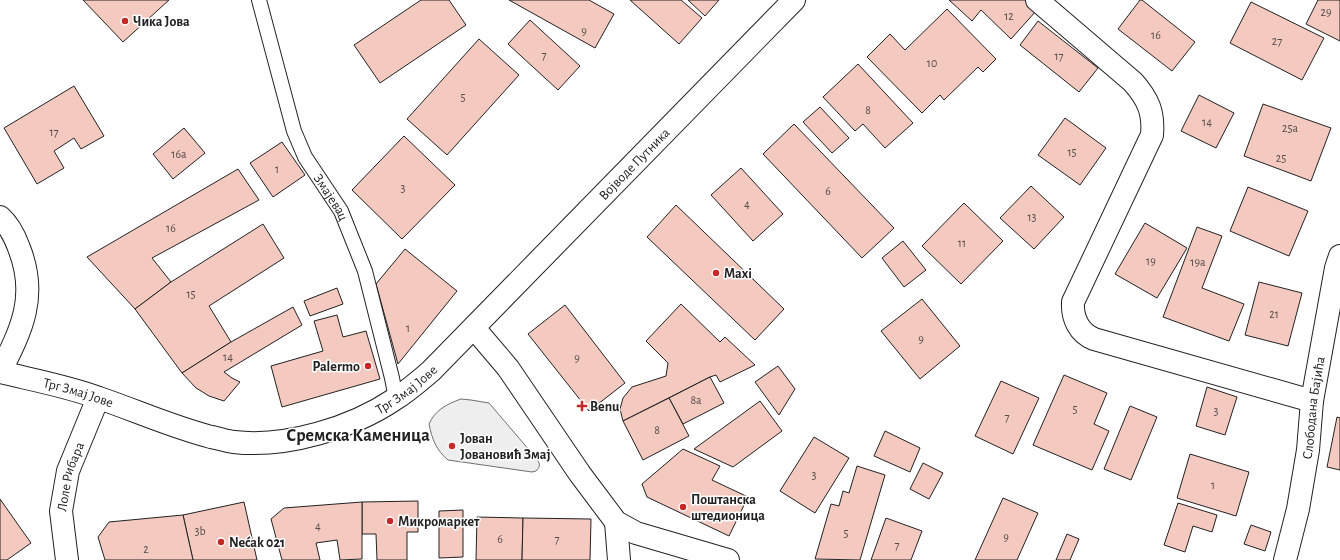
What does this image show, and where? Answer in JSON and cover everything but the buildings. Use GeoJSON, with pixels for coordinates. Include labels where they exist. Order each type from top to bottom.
{"type":"FeatureCollection","features":[{"type":"Feature","properties":{"kind":"street","name":"Војводе Путника"},"geometry":{"type":"LineString","coordinates":[[474,328],[794,0]]}},
{"type":"Feature","properties":{"kind":"street"},"geometry":{"type":"LineString","coordinates":[[1037,0],[1144,93],[1153,120],[1152,135],[1073,302],[1073,314],[1080,329],[1089,337],[1094,339],[1312,401]]}},
{"type":"Feature","properties":{"kind":"street"},"geometry":{"type":"LineString","coordinates":[[0,217],[4,220],[16,240],[24,260],[28,281],[26,306],[22,325],[0,372]]}},
{"type":"Feature","properties":{"kind":"street","name":"Слободана Бајића"},"geometry":{"type":"LineString","coordinates":[[1285,560],[1298,509],[1308,450],[1312,401],[1336,268],[1340,256]]}},
{"type":"Feature","properties":{"kind":"street","name":"Трг Змај Јове"},"geometry":{"type":"LineString","coordinates":[[0,372],[67,388],[193,432],[234,442],[260,443],[282,441],[329,430],[375,411],[396,399],[431,371],[474,328]]}},
{"type":"Feature","properties":{"kind":"street"},"geometry":{"type":"LineString","coordinates":[[474,328],[508,368],[580,474],[616,522],[636,533],[728,560]]}},
{"type":"Feature","properties":{"kind":"street","name":"Лоле Рибара"},"geometry":{"type":"LineString","coordinates":[[65,559],[61,511],[68,471],[98,398]]}},
{"type":"Feature","properties":{"kind":"street"},"geometry":{"type":"LineString","coordinates":[[616,522],[619,560]]}},
{"type":"Feature","properties":{"kind":"lane","name":"Змајевац"},"geometry":{"type":"LineString","coordinates":[[259,0],[294,132],[305,157],[342,211],[365,271],[396,399]]}},
{"type":"Feature","properties":{"kind":"shaded area"},"geometry":{"type":"Polygon","coordinates":[[[461,399],[489,403],[537,460],[539,463],[538,469],[532,472],[448,460],[435,444],[429,424],[438,411],[461,399]]]}},
{"type":"Feature","properties":{"kind":"place","name":"Чика Јова"},"geometry":{"type":"Point","coordinates":[125,21]}},
{"type":"Feature","properties":{"kind":"place","name":"Maxi"},"geometry":{"type":"Point","coordinates":[716,273]}},
{"type":"Feature","properties":{"kind":"place","name":"Palermo"},"geometry":{"type":"Point","coordinates":[368,366]}},
{"type":"Feature","properties":{"kind":"place","name":"Benu"},"geometry":{"type":"Point","coordinates":[582,406]}},
{"type":"Feature","properties":{"kind":"place","name":"Јован Јовановић Змај"},"geometry":{"type":"Point","coordinates":[452,446]}},
{"type":"Feature","properties":{"kind":"place","name":"Поштанска штедионица"},"geometry":{"type":"Point","coordinates":[683,507]}},
{"type":"Feature","properties":{"kind":"place","name":"Микромаркет"},"geometry":{"type":"Point","coordinates":[390,521]}},
{"type":"Feature","properties":{"kind":"place","name":"Nećak 021"},"geometry":{"type":"Point","coordinates":[221,542]}},
{"type":"Feature","properties":{"kind":"district","name":"Сремска Каменица"},"geometry":{"type":"Point","coordinates":[358,435]}}]}
